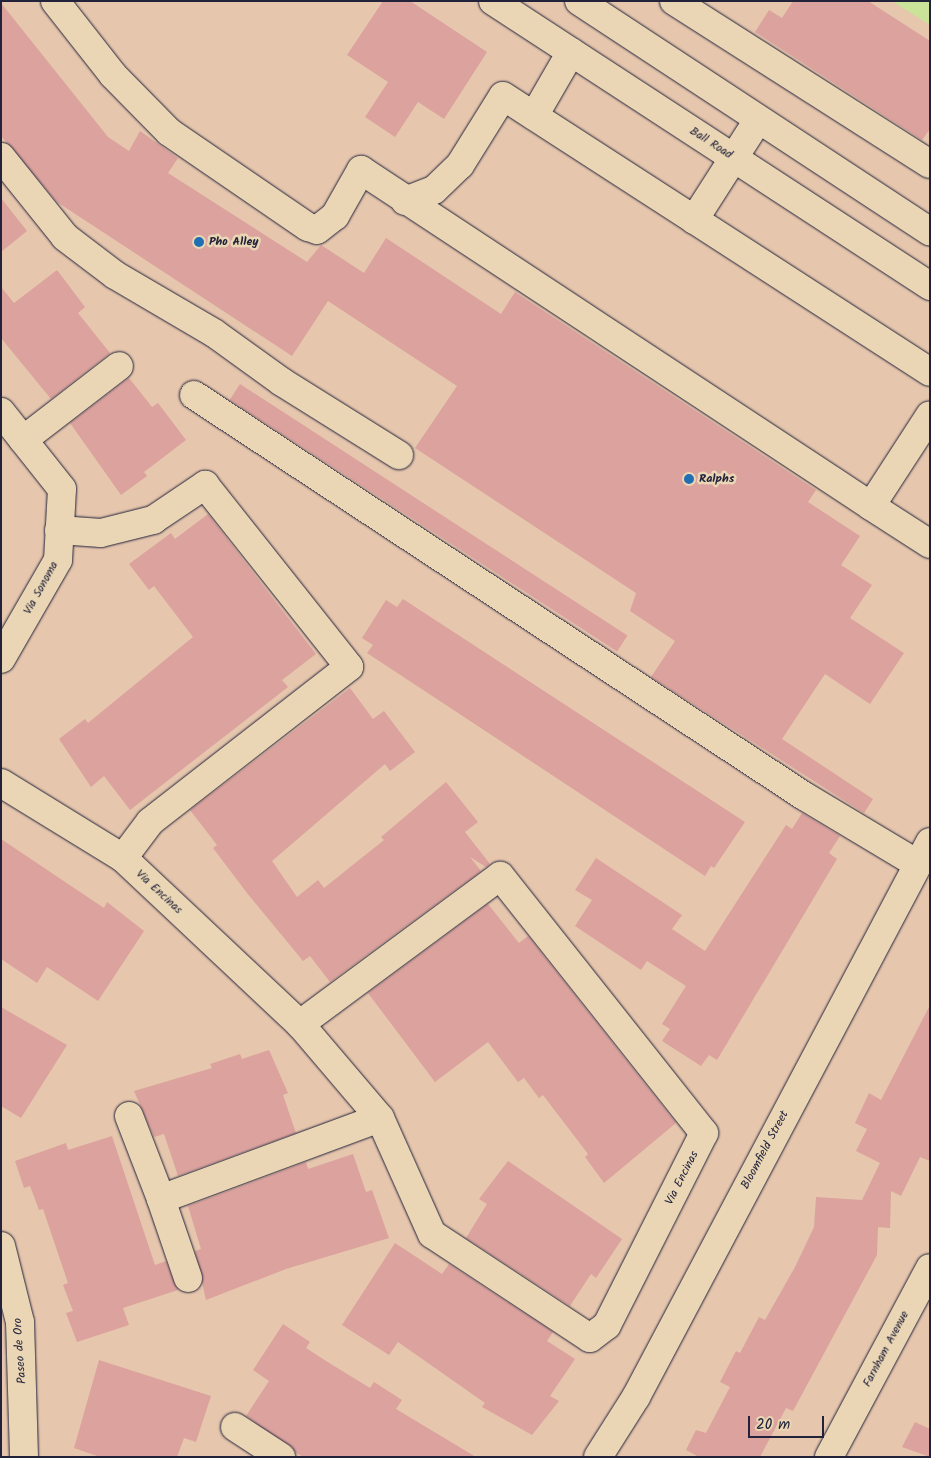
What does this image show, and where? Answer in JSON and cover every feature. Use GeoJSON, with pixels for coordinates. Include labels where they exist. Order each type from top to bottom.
{"type":"FeatureCollection","features":[{"type":"Feature","properties":{"kind":"street"},"geometry":{"type":"LineString","coordinates":[[55,1],[113,75],[169,132],[308,227],[317,230],[335,216],[361,170],[405,201],[930,544]]}},
{"type":"Feature","properties":{"kind":"street","name":"Ball Road"},"geometry":{"type":"LineString","coordinates":[[493,1],[930,286]]}},
{"type":"Feature","properties":{"kind":"street"},"geometry":{"type":"LineString","coordinates":[[579,1],[930,232]]}},
{"type":"Feature","properties":{"kind":"street"},"geometry":{"type":"LineString","coordinates":[[674,1],[930,164]]}},
{"type":"Feature","properties":{"kind":"street"},"geometry":{"type":"LineString","coordinates":[[534,116],[571,52]]}},
{"type":"Feature","properties":{"kind":"street"},"geometry":{"type":"LineString","coordinates":[[405,201],[434,190],[460,165],[503,96],[930,372]]}},
{"type":"Feature","properties":{"kind":"street"},"geometry":{"type":"LineString","coordinates":[[694,220],[758,120]]}},
{"type":"Feature","properties":{"kind":"street"},"geometry":{"type":"LineString","coordinates":[[1,157],[65,237],[108,270],[214,333],[282,382],[399,455]]}},
{"type":"Feature","properties":{"kind":"street"},"geometry":{"type":"LineString","coordinates":[[23,440],[119,366]]}},
{"type":"Feature","properties":{"kind":"street"},"geometry":{"type":"LineString","coordinates":[[194,395],[804,796],[923,852]]}},
{"type":"Feature","properties":{"kind":"street","name":"Via Sonoma"},"geometry":{"type":"LineString","coordinates":[[1,412],[62,489],[58,560],[1,659]]}},
{"type":"Feature","properties":{"kind":"street"},"geometry":{"type":"LineString","coordinates":[[871,506],[930,415]]}},
{"type":"Feature","properties":{"kind":"street"},"geometry":{"type":"LineString","coordinates":[[59,530],[101,532],[154,520],[205,485],[349,667],[150,822],[123,858]]}},
{"type":"Feature","properties":{"kind":"street","name":"Via Encinas"},"geometry":{"type":"LineString","coordinates":[[1,783],[123,858],[300,1024],[380,1118],[432,1234],[590,1338],[607,1325],[704,1133],[500,876],[300,1024]]}},
{"type":"Feature","properties":{"kind":"street","name":"Bloomfield Street"},"geometry":{"type":"LineString","coordinates":[[598,1457],[636,1397],[923,852]]}},
{"type":"Feature","properties":{"kind":"street"},"geometry":{"type":"LineString","coordinates":[[129,1116],[161,1199],[188,1278]]}},
{"type":"Feature","properties":{"kind":"street"},"geometry":{"type":"LineString","coordinates":[[161,1199],[380,1118]]}},
{"type":"Feature","properties":{"kind":"street","name":"Paseo de Oro"},"geometry":{"type":"LineString","coordinates":[[1,1246],[20,1322],[31,1455]]}},
{"type":"Feature","properties":{"kind":"street","name":"Farnham Avenue"},"geometry":{"type":"LineString","coordinates":[[829,1457],[930,1268]]}},
{"type":"Feature","properties":{"kind":"street"},"geometry":{"type":"LineString","coordinates":[[235,1427],[281,1457]]}},
{"type":"Feature","properties":{"kind":"green space"},"geometry":{"type":"Polygon","coordinates":[[[892,1],[930,1],[930,25],[892,1]]]}},
{"type":"Feature","properties":{"kind":"building"},"geometry":{"type":"Polygon","coordinates":[[[383,1],[410,1],[487,52],[444,119],[418,102],[395,137],[365,117],[388,82],[347,55],[383,1]]]}},
{"type":"Feature","properties":{"kind":"building"},"geometry":{"type":"Polygon","coordinates":[[[793,1],[868,1],[930,41],[930,129],[922,140],[755,32],[769,10],[782,18],[793,1]]]}},
{"type":"Feature","properties":{"kind":"building"},"geometry":{"type":"Polygon","coordinates":[[[1,3],[108,137],[129,151],[140,131],[178,158],[168,173],[307,262],[321,245],[364,273],[386,238],[501,314],[515,292],[816,490],[808,502],[860,536],[841,565],[872,585],[850,618],[904,653],[870,704],[825,674],[782,739],[873,799],[864,813],[651,677],[675,641],[630,611],[636,593],[415,448],[457,386],[328,301],[292,356],[57,202],[1,136],[1,3]]]}},
{"type":"Feature","properties":{"kind":"building"},"geometry":{"type":"Polygon","coordinates":[[[1,198],[27,231],[1,252],[1,198]]]}},
{"type":"Feature","properties":{"kind":"building"},"geometry":{"type":"Polygon","coordinates":[[[57,270],[85,307],[78,313],[110,353],[51,399],[1,338],[1,287],[14,303],[57,270]]]}},
{"type":"Feature","properties":{"kind":"building"},"geometry":{"type":"Polygon","coordinates":[[[129,378],[152,407],[158,403],[186,440],[144,472],[147,476],[121,495],[70,423],[129,378]]]}},
{"type":"Feature","properties":{"kind":"building"},"geometry":{"type":"Polygon","coordinates":[[[240,384],[627,636],[617,652],[230,400],[240,384]]]}},
{"type":"Feature","properties":{"kind":"building"},"geometry":{"type":"Polygon","coordinates":[[[208,514],[316,654],[282,680],[288,687],[130,810],[104,776],[91,787],[59,739],[85,719],[88,723],[193,637],[154,586],[149,590],[129,564],[171,533],[175,539],[208,514]]]}},
{"type":"Feature","properties":{"kind":"building"},"geometry":{"type":"Polygon","coordinates":[[[403,599],[745,822],[714,868],[711,866],[705,876],[367,653],[373,645],[362,638],[386,600],[397,607],[403,599]]]}},
{"type":"Feature","properties":{"kind":"building"},"geometry":{"type":"Polygon","coordinates":[[[350,688],[373,719],[384,711],[415,752],[390,771],[385,764],[272,861],[297,897],[318,880],[324,888],[384,840],[381,837],[446,782],[478,822],[465,832],[490,864],[486,867],[470,857],[481,871],[330,982],[310,956],[303,961],[247,893],[213,848],[217,845],[190,810],[350,688]]]}},
{"type":"Feature","properties":{"kind":"building"},"geometry":{"type":"Polygon","coordinates":[[[802,813],[840,836],[829,853],[837,859],[717,1060],[709,1055],[701,1066],[662,1041],[670,1029],[662,1024],[686,986],[647,961],[641,970],[575,926],[592,900],[575,890],[596,858],[682,915],[672,929],[705,951],[786,825],[792,829],[802,813]]]}},
{"type":"Feature","properties":{"kind":"building"},"geometry":{"type":"Polygon","coordinates":[[[1,839],[104,908],[107,902],[144,931],[98,1001],[47,967],[37,983],[1,959],[1,839]]]}},
{"type":"Feature","properties":{"kind":"building"},"geometry":{"type":"Polygon","coordinates":[[[488,904],[519,943],[528,936],[676,1123],[604,1183],[585,1157],[588,1154],[543,1095],[539,1098],[524,1078],[518,1082],[488,1042],[435,1082],[368,993],[488,904]]]}},
{"type":"Feature","properties":{"kind":"building"},"geometry":{"type":"Polygon","coordinates":[[[930,1005],[930,1161],[920,1157],[901,1196],[891,1191],[890,1228],[878,1227],[877,1255],[793,1411],[786,1408],[760,1457],[699,1457],[686,1450],[696,1430],[706,1433],[730,1387],[720,1382],[736,1351],[740,1353],[759,1317],[765,1320],[795,1267],[814,1227],[816,1197],[862,1200],[880,1163],[856,1151],[867,1129],[855,1123],[869,1093],[881,1100],[930,1005]]]}},
{"type":"Feature","properties":{"kind":"building"},"geometry":{"type":"Polygon","coordinates":[[[1,1007],[67,1045],[21,1118],[1,1106],[1,1007]]]}},
{"type":"Feature","properties":{"kind":"building"},"geometry":{"type":"Polygon","coordinates":[[[269,1050],[288,1093],[283,1095],[296,1133],[178,1176],[164,1134],[154,1137],[134,1091],[212,1068],[210,1064],[240,1054],[242,1059],[269,1050]]]}},
{"type":"Feature","properties":{"kind":"building"},"geometry":{"type":"Polygon","coordinates":[[[112,1136],[155,1265],[166,1261],[178,1290],[123,1308],[129,1325],[77,1342],[66,1313],[73,1311],[63,1285],[68,1283],[43,1209],[39,1210],[30,1186],[24,1188],[15,1161],[66,1143],[68,1150],[112,1136]]]}},
{"type":"Feature","properties":{"kind":"building"},"geometry":{"type":"Polygon","coordinates":[[[353,1154],[366,1192],[372,1190],[389,1238],[286,1269],[206,1300],[195,1251],[201,1249],[188,1206],[306,1162],[308,1169],[353,1154]]]}},
{"type":"Feature","properties":{"kind":"building"},"geometry":{"type":"Polygon","coordinates":[[[508,1161],[622,1239],[596,1278],[591,1274],[570,1306],[466,1238],[487,1204],[479,1199],[508,1161]]]}},
{"type":"Feature","properties":{"kind":"building"},"geometry":{"type":"Polygon","coordinates":[[[395,1243],[442,1274],[449,1264],[553,1332],[547,1341],[575,1359],[550,1396],[559,1401],[532,1435],[482,1407],[485,1403],[398,1342],[389,1355],[342,1325],[395,1243]]]}},
{"type":"Feature","properties":{"kind":"building"},"geometry":{"type":"Polygon","coordinates":[[[283,1324],[310,1342],[306,1348],[370,1388],[374,1382],[402,1400],[396,1409],[476,1457],[303,1457],[295,1452],[246,1416],[269,1381],[253,1370],[283,1324]]]}},
{"type":"Feature","properties":{"kind":"building"},"geometry":{"type":"Polygon","coordinates":[[[99,1360],[211,1396],[196,1442],[184,1438],[177,1457],[100,1457],[74,1448],[99,1360]]]}},
{"type":"Feature","properties":{"kind":"building"},"geometry":{"type":"Polygon","coordinates":[[[915,1422],[930,1429],[930,1457],[902,1447],[915,1422]]]}},
{"type":"Feature","properties":{"kind":"place","name":"Pho Alley"},"geometry":{"type":"Point","coordinates":[199,242]}},
{"type":"Feature","properties":{"kind":"place","name":"Ralphs"},"geometry":{"type":"Point","coordinates":[689,479]}}]}
